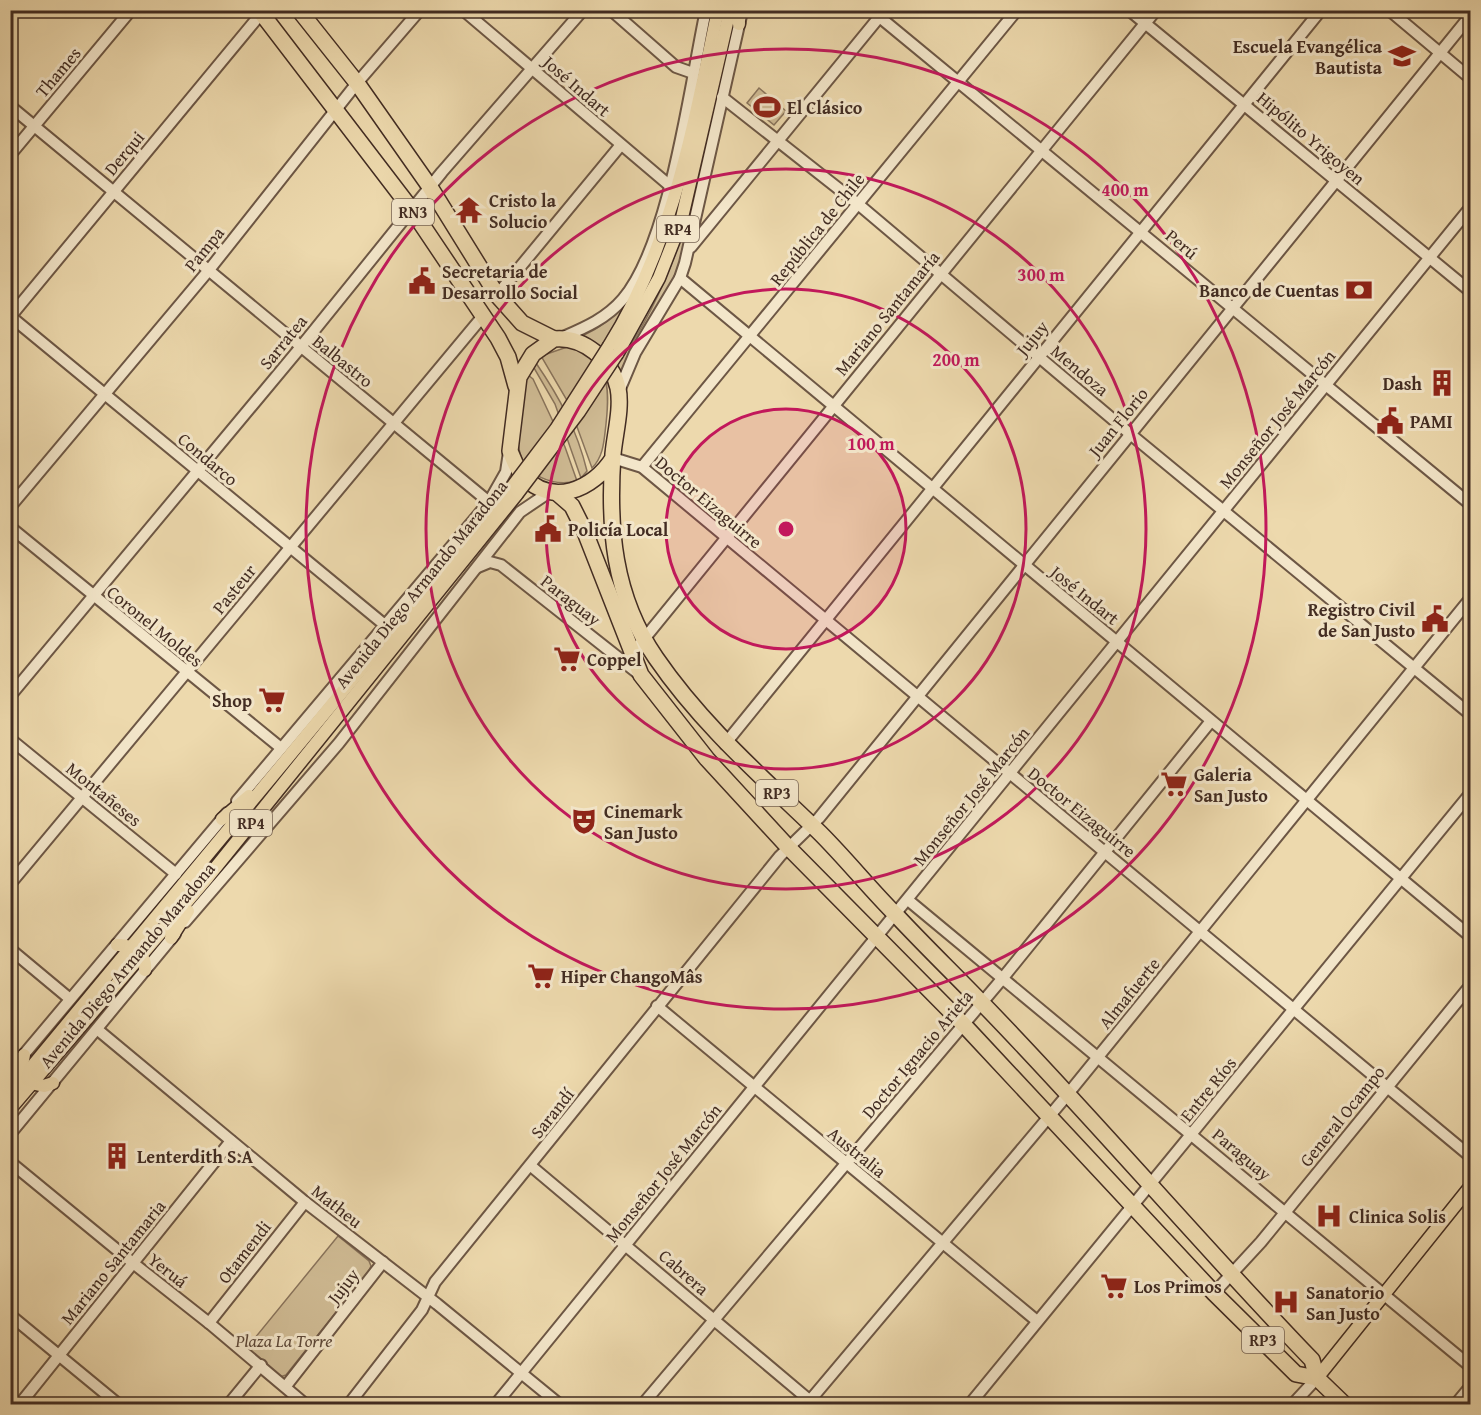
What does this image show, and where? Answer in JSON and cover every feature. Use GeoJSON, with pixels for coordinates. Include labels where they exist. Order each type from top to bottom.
{"type":"FeatureCollection","features":[{"type":"Feature","properties":{"kind":"highway","name":"RN3"},"geometry":{"type":"LineString","coordinates":[[299,10],[357,83],[430,186],[498,295],[522,323],[558,338],[578,342],[599,356],[609,367],[619,392],[613,458]]}},
{"type":"Feature","properties":{"kind":"highway","name":"RN3"},"geometry":{"type":"LineString","coordinates":[[262,12],[412,210],[508,357],[516,389]]}},
{"type":"Feature","properties":{"kind":"highway","name":"RN3"},"geometry":{"type":"LineString","coordinates":[[510,452],[516,389],[526,363],[533,354],[558,338]]}},
{"type":"Feature","properties":{"kind":"highway"},"geometry":{"type":"LineString","coordinates":[[510,452],[525,478],[554,492],[581,489],[598,477],[613,458]]}},
{"type":"Feature","properties":{"kind":"highway","name":"RP3"},"geometry":{"type":"LineString","coordinates":[[613,458],[613,536],[617,574],[626,601],[663,668],[725,744],[812,825],[895,915],[1068,1094],[1231,1276],[1312,1360],[1317,1378],[1344,1404]]}},
{"type":"Feature","properties":{"kind":"highway","name":"RP3"},"geometry":{"type":"LineString","coordinates":[[554,492],[572,506],[585,532],[641,675],[707,759],[788,847],[964,1025],[1214,1293],[1296,1374],[1317,1378]]}},
{"type":"Feature","properties":{"kind":"main road","name":"Avenida Diego Armando Maradona"},"geometry":{"type":"LineString","coordinates":[[613,350],[649,274],[672,212],[718,10]]}},
{"type":"Feature","properties":{"kind":"main road","name":"Avenida Diego Armando Maradona"},"geometry":{"type":"LineString","coordinates":[[10,1093],[28,1080],[142,957],[208,877],[514,490],[613,350],[659,278],[681,222],[730,10]]}},
{"type":"Feature","properties":{"kind":"main road"},"geometry":{"type":"LineString","coordinates":[[739,24],[740,10]]}},
{"type":"Feature","properties":{"kind":"main road","name":"Avenida Diego Armando Maradona"},"geometry":{"type":"LineString","coordinates":[[10,1108],[28,1080],[131,947],[514,490]]}},
{"type":"Feature","properties":{"kind":"main road"},"geometry":{"type":"LineString","coordinates":[[222,819],[275,774]]}},
{"type":"Feature","properties":{"kind":"main road"},"geometry":{"type":"LineString","coordinates":[[171,938],[208,877]]}},
{"type":"Feature","properties":{"kind":"main road"},"geometry":{"type":"LineString","coordinates":[[117,945],[131,947],[142,957],[146,964],[145,970]]}},
{"type":"Feature","properties":{"kind":"main road"},"geometry":{"type":"LineString","coordinates":[[24,1055],[21,1070],[28,1080],[44,1086],[53,1083]]}},
{"type":"Feature","properties":{"kind":"main road"},"geometry":{"type":"LineString","coordinates":[[1317,1378],[1470,1186]]}},
{"type":"Feature","properties":{"kind":"street","name":"Thames"},"geometry":{"type":"LineString","coordinates":[[10,155],[131,10]]}},
{"type":"Feature","properties":{"kind":"street","name":"Pampa"},"geometry":{"type":"LineString","coordinates":[[10,507],[209,270],[357,83],[420,10]]}},
{"type":"Feature","properties":{"kind":"street","name":"José Indart"},"geometry":{"type":"LineString","coordinates":[[463,10],[669,185]]}},
{"type":"Feature","properties":{"kind":"street","name":"Sarratea"},"geometry":{"type":"LineString","coordinates":[[10,696],[300,348],[430,186],[583,10]]}},
{"type":"Feature","properties":{"kind":"street"},"geometry":{"type":"LineString","coordinates":[[611,10],[676,67],[693,73]]}},
{"type":"Feature","properties":{"kind":"street"},"geometry":{"type":"LineString","coordinates":[[558,338],[591,325],[608,313],[635,283],[659,223],[669,185],[705,10]]}},
{"type":"Feature","properties":{"kind":"street","name":"República de Chile"},"geometry":{"type":"LineString","coordinates":[[642,467],[1017,10]]}},
{"type":"Feature","properties":{"kind":"street","name":"Hipólito Yrigoyen"},"geometry":{"type":"LineString","coordinates":[[1129,10],[1470,291]]}},
{"type":"Feature","properties":{"kind":"street","name":"Mariano Santamaría"},"geometry":{"type":"LineString","coordinates":[[632,655],[644,637],[1156,10]]}},
{"type":"Feature","properties":{"kind":"street","name":"Jujuy"},"geometry":{"type":"LineString","coordinates":[[725,744],[1321,10]]}},
{"type":"Feature","properties":{"kind":"street"},"geometry":{"type":"LineString","coordinates":[[1389,10],[1470,78]]}},
{"type":"Feature","properties":{"kind":"street","name":"Derqui"},"geometry":{"type":"LineString","coordinates":[[11,317],[262,12]]}},
{"type":"Feature","properties":{"kind":"street"},"geometry":{"type":"LineString","coordinates":[[688,249],[879,13]]}},
{"type":"Feature","properties":{"kind":"street","name":"Perú"},"geometry":{"type":"LineString","coordinates":[[879,13],[959,82],[1470,504]]}},
{"type":"Feature","properties":{"kind":"street","name":"Juan Florio"},"geometry":{"type":"LineString","coordinates":[[788,847],[812,825],[1024,567],[1129,433],[1337,182],[1470,16]]}},
{"type":"Feature","properties":{"kind":"street"},"geometry":{"type":"LineString","coordinates":[[619,392],[634,353],[680,278],[739,24]]}},
{"type":"Feature","properties":{"kind":"street","name":"Mendoza"},"geometry":{"type":"LineString","coordinates":[[722,98],[858,204],[1129,433],[1470,714]]}},
{"type":"Feature","properties":{"kind":"street","name":"Balbastro"},"geometry":{"type":"LineString","coordinates":[[10,106],[489,502]]}},
{"type":"Feature","properties":{"kind":"street"},"geometry":{"type":"LineString","coordinates":[[498,295],[621,146]]}},
{"type":"Feature","properties":{"kind":"street","name":"Monseñor José Marcón"},"geometry":{"type":"LineString","coordinates":[[496,1404],[1470,208]]}},
{"type":"Feature","properties":{"kind":"street","name":"José Indart"},"geometry":{"type":"LineString","coordinates":[[680,278],[834,404],[930,489],[1118,642],[1470,936]]}},
{"type":"Feature","properties":{"kind":"street","name":"Pasteur"},"geometry":{"type":"LineString","coordinates":[[10,884],[483,316]]}},
{"type":"Feature","properties":{"kind":"street","name":"Condarco"},"geometry":{"type":"LineString","coordinates":[[11,317],[386,626]]}},
{"type":"Feature","properties":{"kind":"street","name":"Avenida Diego Armando Maradona"},"geometry":{"type":"LineString","coordinates":[[10,1071],[489,502],[506,472],[510,452]]}},
{"type":"Feature","properties":{"kind":"street","name":"Doctor Eizaguirre"},"geometry":{"type":"LineString","coordinates":[[613,458],[642,467],[1470,1156]]}},
{"type":"Feature","properties":{"kind":"street","name":"Avenida Diego Armando Maradona"},"geometry":{"type":"LineString","coordinates":[[10,1134],[98,1030],[171,938],[339,743],[520,512],[554,492]]}},
{"type":"Feature","properties":{"kind":"street","name":"Coronel Moldes"},"geometry":{"type":"LineString","coordinates":[[10,527],[186,673],[281,748]]}},
{"type":"Feature","properties":{"kind":"street","name":"Paraguay"},"geometry":{"type":"LineString","coordinates":[[478,567],[490,562],[501,565],[641,675]]}},
{"type":"Feature","properties":{"kind":"street","name":"Almafuerte"},"geometry":{"type":"LineString","coordinates":[[810,1403],[941,1242],[1068,1094],[1470,599]]}},
{"type":"Feature","properties":{"kind":"street","name":"Doctor Ignacio Arieta"},"geometry":{"type":"LineString","coordinates":[[644,1404],[964,1025],[1211,721]]}},
{"type":"Feature","properties":{"kind":"street","name":"Montañeses"},"geometry":{"type":"LineString","coordinates":[[10,739],[176,874]]}},
{"type":"Feature","properties":{"kind":"street","name":"Entre Ríos"},"geometry":{"type":"LineString","coordinates":[[970,1404],[1037,1321],[1134,1208],[1470,794]]}},
{"type":"Feature","properties":{"kind":"street","name":"Sarandí"},"geometry":{"type":"LineString","coordinates":[[350,1404],[422,1310],[435,1282],[788,847]]}},
{"type":"Feature","properties":{"kind":"street","name":"Paraguay"},"geometry":{"type":"LineString","coordinates":[[908,900],[1385,1293],[1470,1366]]}},
{"type":"Feature","properties":{"kind":"street"},"geometry":{"type":"LineString","coordinates":[[10,949],[70,999]]}},
{"type":"Feature","properties":{"kind":"street","name":"General Ocampo"},"geometry":{"type":"LineString","coordinates":[[1214,1293],[1286,1212],[1470,986]]}},
{"type":"Feature","properties":{"kind":"street","name":"Australia"},"geometry":{"type":"LineString","coordinates":[[657,1006],[753,1088],[1037,1321]]}},
{"type":"Feature","properties":{"kind":"street","name":"Matheu"},"geometry":{"type":"LineString","coordinates":[[98,1030],[305,1202],[559,1404]]}},
{"type":"Feature","properties":{"kind":"street","name":"Mariano Santamaria"},"geometry":{"type":"LineString","coordinates":[[20,1404],[231,1141]]}},
{"type":"Feature","properties":{"kind":"street","name":"Yeruá"},"geometry":{"type":"LineString","coordinates":[[10,1162],[261,1365],[305,1404]]}},
{"type":"Feature","properties":{"kind":"street","name":"Cabrera"},"geometry":{"type":"LineString","coordinates":[[531,1166],[810,1403]]}},
{"type":"Feature","properties":{"kind":"street","name":"Otamendi"},"geometry":{"type":"LineString","coordinates":[[209,1323],[305,1202]]}},
{"type":"Feature","properties":{"kind":"street","name":"Jujuy"},"geometry":{"type":"LineString","coordinates":[[286,1386],[383,1262]]}},
{"type":"Feature","properties":{"kind":"street"},"geometry":{"type":"LineString","coordinates":[[10,1315],[118,1404]]}},
{"type":"Feature","properties":{"kind":"street"},"geometry":{"type":"LineString","coordinates":[[229,1404],[261,1365]]}},
{"type":"Feature","properties":{"kind":"street"},"geometry":{"type":"LineString","coordinates":[[1293,1404],[1317,1378]]}},
{"type":"Feature","properties":{"kind":"street"},"geometry":{"type":"LineString","coordinates":[[1456,1404],[1470,1387]]}},
{"type":"Feature","properties":{"kind":"green space"},"geometry":{"type":"Polygon","coordinates":[[[709,11],[713,11],[665,226],[657,246],[673,189],[709,11]]]}},
{"type":"Feature","properties":{"kind":"green space"},"geometry":{"type":"Polygon","coordinates":[[[737,11],[732,47],[684,252],[675,278],[620,372],[612,356],[585,339],[584,335],[609,320],[629,299],[642,279],[609,340],[624,355],[648,316],[683,233],[707,144],[737,11]]]}},
{"type":"Feature","properties":{"kind":"green space","name":"El Clásico"},"geometry":{"type":"Polygon","coordinates":[[[759,88],[786,111],[774,125],[747,103],[759,88]]]}},
{"type":"Feature","properties":{"kind":"green space"},"geometry":{"type":"Polygon","coordinates":[[[567,347],[592,358],[604,375],[607,386],[604,442],[599,458],[592,468],[568,402],[541,356],[567,347]]]}},
{"type":"Feature","properties":{"kind":"green space"},"geometry":{"type":"Polygon","coordinates":[[[536,363],[553,389],[573,428],[587,471],[581,478],[555,404],[534,368],[536,363]]]}},
{"type":"Feature","properties":{"kind":"green space"},"geometry":{"type":"Polygon","coordinates":[[[528,375],[533,379],[565,447],[577,481],[549,481],[533,473],[522,458],[518,433],[525,380],[528,375]]]}},
{"type":"Feature","properties":{"kind":"green space"},"geometry":{"type":"Polygon","coordinates":[[[348,692],[348,695],[143,943],[145,939],[348,692]]]}},
{"type":"Feature","properties":{"kind":"green space","name":"Plaza La Torre"},"geometry":{"type":"Polygon","coordinates":[[[338,1236],[369,1261],[371,1266],[369,1271],[286,1375],[280,1377],[246,1349],[338,1236]]]}},
{"type":"Feature","properties":{"kind":"place","name":"Escuela Evangélica Bautista"},"geometry":{"type":"Point","coordinates":[1402,56]}},
{"type":"Feature","properties":{"kind":"place","name":"El Clásico"},"geometry":{"type":"Point","coordinates":[767,107]}},
{"type":"Feature","properties":{"kind":"place","name":"Cristo la Solucio"},"geometry":{"type":"Point","coordinates":[469,210]}},
{"type":"Feature","properties":{"kind":"place","name":"Secretaria de Desarrollo Social"},"geometry":{"type":"Point","coordinates":[422,281]}},
{"type":"Feature","properties":{"kind":"place","name":"Banco de Cuentas"},"geometry":{"type":"Point","coordinates":[1359,290]}},
{"type":"Feature","properties":{"kind":"place","name":"Dash"},"geometry":{"type":"Point","coordinates":[1442,383]}},
{"type":"Feature","properties":{"kind":"place","name":"PAMI"},"geometry":{"type":"Point","coordinates":[1390,421]}},
{"type":"Feature","properties":{"kind":"place","name":"Policía Local"},"geometry":{"type":"Point","coordinates":[548,529]}},
{"type":"Feature","properties":{"kind":"place","name":"Registro Civil de San Justo"},"geometry":{"type":"Point","coordinates":[1435,619]}},
{"type":"Feature","properties":{"kind":"place","name":"Coppel"},"geometry":{"type":"Point","coordinates":[567,659]}},
{"type":"Feature","properties":{"kind":"place","name":"Shop"},"geometry":{"type":"Point","coordinates":[272,700]}},
{"type":"Feature","properties":{"kind":"place","name":"Galeria San Justo"},"geometry":{"type":"Point","coordinates":[1174,784]}},
{"type":"Feature","properties":{"kind":"place","name":"Cinemark San Justo"},"geometry":{"type":"Point","coordinates":[584,821]}},
{"type":"Feature","properties":{"kind":"place","name":"Hiper ChangoMâs"},"geometry":{"type":"Point","coordinates":[541,976]}},
{"type":"Feature","properties":{"kind":"place","name":"Lenterdith S.A"},"geometry":{"type":"Point","coordinates":[117,1156]}},
{"type":"Feature","properties":{"kind":"place","name":"Clinica Solis"},"geometry":{"type":"Point","coordinates":[1329,1216]}},
{"type":"Feature","properties":{"kind":"place","name":"Los Primos"},"geometry":{"type":"Point","coordinates":[1114,1286]}},
{"type":"Feature","properties":{"kind":"place","name":"Sanatorio San Justo"},"geometry":{"type":"Point","coordinates":[1286,1302]}}]}
